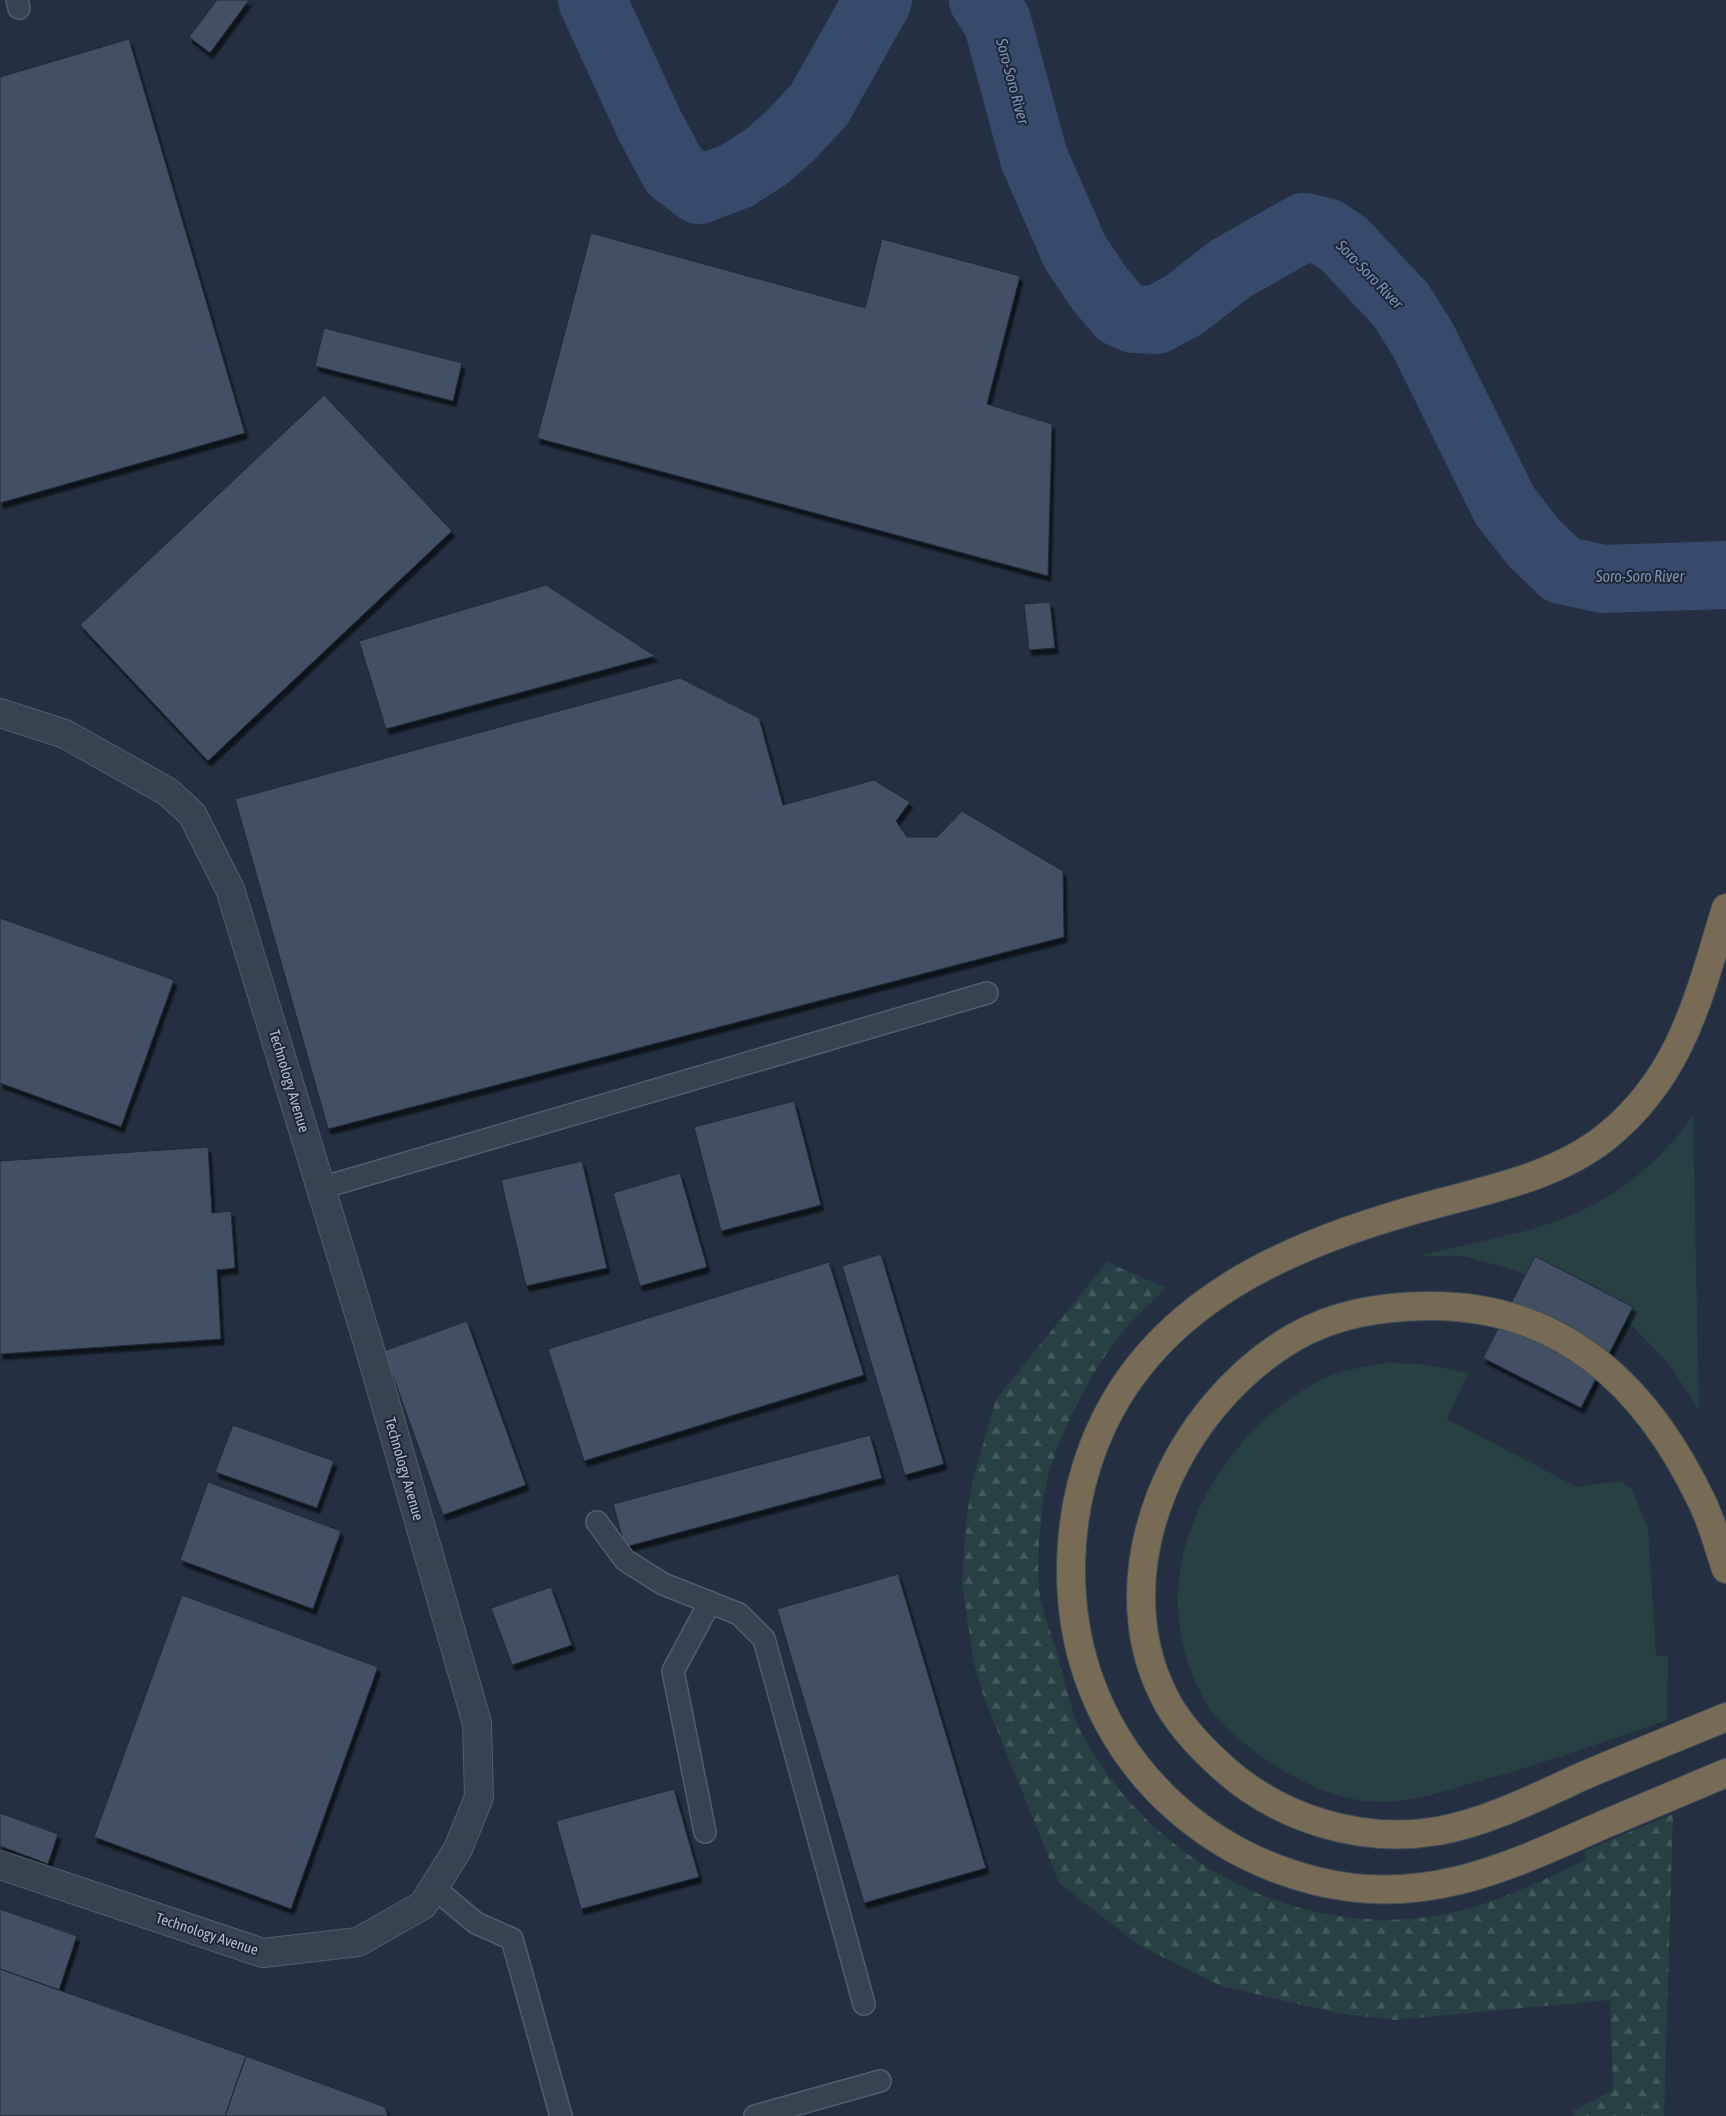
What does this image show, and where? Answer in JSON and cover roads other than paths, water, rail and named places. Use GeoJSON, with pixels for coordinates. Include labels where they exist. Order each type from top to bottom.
{"type":"FeatureCollection","features":[{"type":"Feature","properties":{"kind":"highway"},"geometry":{"type":"LineString","coordinates":[[1726,908],[1688,1028],[1670,1064],[1651,1093],[1629,1117],[1602,1141],[1564,1162],[1500,1187],[1401,1213],[1342,1232],[1293,1251],[1206,1300],[1171,1329],[1143,1361],[1101,1427],[1087,1463],[1076,1508],[1071,1550],[1072,1605],[1081,1655],[1098,1704],[1118,1742],[1150,1784],[1185,1816],[1226,1845],[1275,1868],[1316,1881],[1357,1889],[1392,1891],[1434,1887],[1472,1878],[1537,1854],[1726,1773]]}},
{"type":"Feature","properties":{"kind":"highway"},"geometry":{"type":"LineString","coordinates":[[1726,1569],[1703,1503],[1672,1445],[1650,1412],[1622,1382],[1591,1356],[1556,1334],[1525,1322],[1488,1312],[1442,1306],[1401,1306],[1362,1311],[1327,1322],[1293,1338],[1264,1358],[1226,1394],[1192,1435],[1173,1466],[1160,1498],[1144,1563],[1141,1594],[1143,1626],[1150,1660],[1163,1695],[1181,1724],[1224,1770],[1253,1790],[1286,1809],[1316,1822],[1349,1832],[1382,1835],[1411,1834],[1455,1827],[1482,1819],[1726,1717]]}},
{"type":"Feature","properties":{"kind":"street","name":"Technology Avenue"},"geometry":{"type":"LineString","coordinates":[[0,713],[65,734],[168,792],[192,814],[230,889],[368,1343],[477,1723],[479,1797],[458,1849],[423,1905],[358,1942],[263,1953],[0,1865]]}},
{"type":"Feature","properties":{"kind":"lane"},"geometry":{"type":"LineString","coordinates":[[321,1188],[987,993]]}},
{"type":"Feature","properties":{"kind":"lane"},"geometry":{"type":"LineString","coordinates":[[597,1522],[625,1560],[663,1584],[739,1614],[764,1639],[864,2004]]}},
{"type":"Feature","properties":{"kind":"lane"},"geometry":{"type":"LineString","coordinates":[[706,1832],[674,1671],[710,1602]]}},
{"type":"Feature","properties":{"kind":"lane"},"geometry":{"type":"LineString","coordinates":[[434,1888],[476,1923],[512,1939],[561,2116]]}},
{"type":"Feature","properties":{"kind":"lane"},"geometry":{"type":"LineString","coordinates":[[754,2116],[880,2081]]}},
{"type":"Feature","properties":{"kind":"waterway","name":"Soro-Soro River"},"geometry":{"type":"LineString","coordinates":[[592,0],[649,124],[674,171],[699,190],[736,176],[766,157],[790,136],[819,105],[878,0]]}},
{"type":"Feature","properties":{"kind":"waterway","name":"Soro-Soro River"},"geometry":{"type":"LineString","coordinates":[[983,0],[997,21],[1034,158],[1075,252],[1099,288],[1120,313],[1134,319],[1156,320],[1184,305],[1230,269],[1304,227],[1326,232],[1344,244],[1401,305],[1423,340],[1505,506],[1534,543],[1562,570],[1603,579],[1726,575]]}}]}
